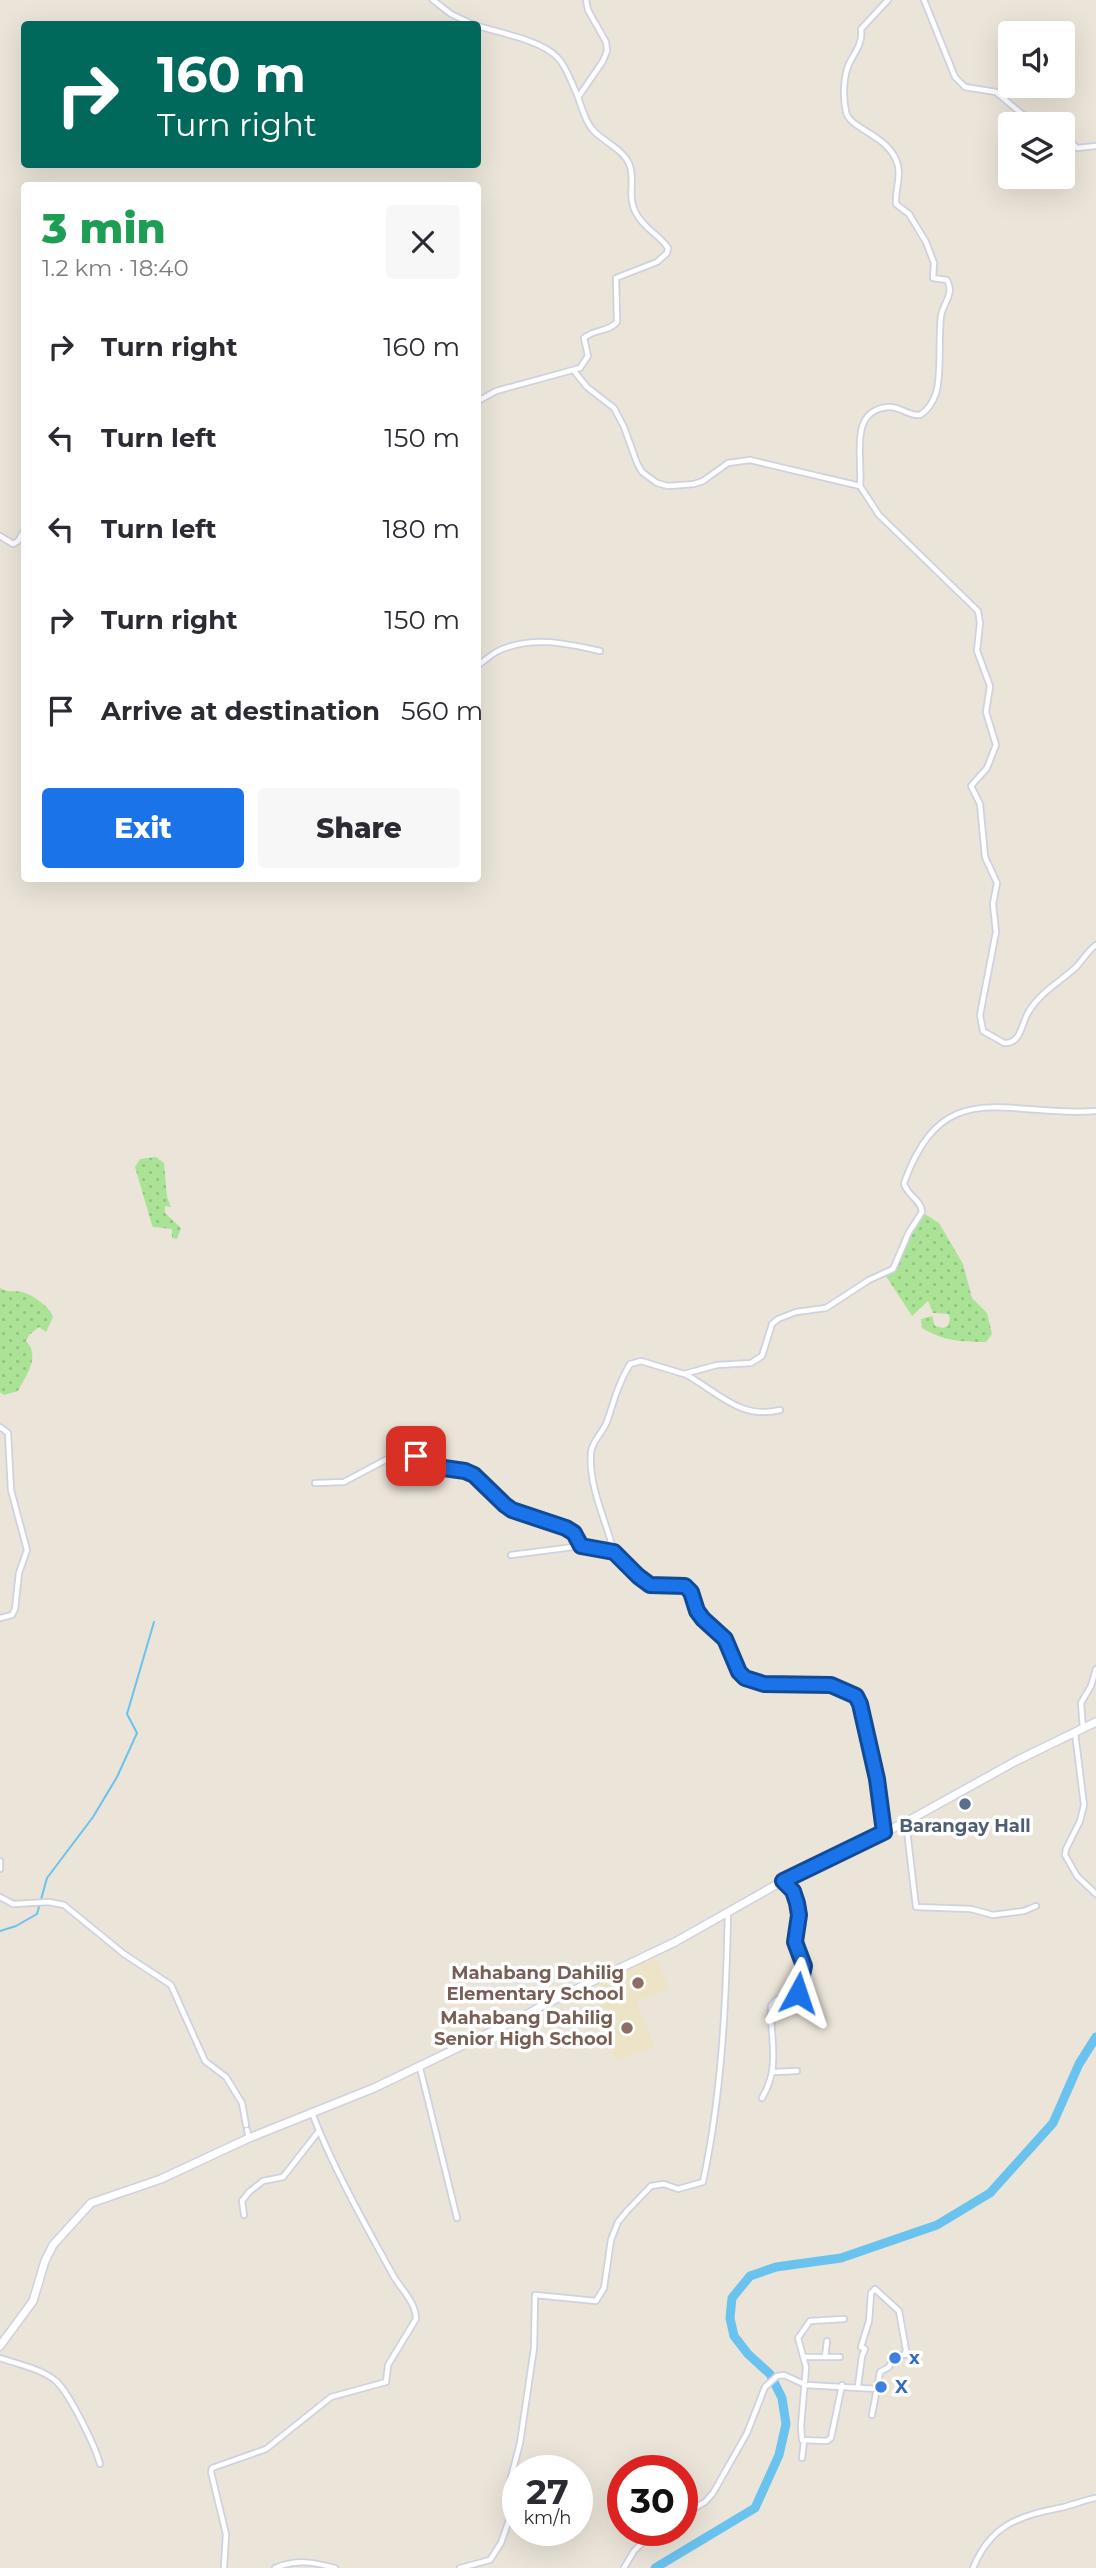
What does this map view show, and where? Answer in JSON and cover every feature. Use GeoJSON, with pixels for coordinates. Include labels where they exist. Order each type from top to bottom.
{"type":"FeatureCollection","features":[{"type":"Feature","properties":{"kind":"street"},"geometry":{"type":"LineString","coordinates":[[433,0],[451,15],[465,21]]}},
{"type":"Feature","properties":{"kind":"street"},"geometry":{"type":"LineString","coordinates":[[578,96],[607,51],[606,42],[588,10],[586,0]]}},
{"type":"Feature","properties":{"kind":"street"},"geometry":{"type":"LineString","coordinates":[[888,0],[861,29],[861,43],[846,73],[847,114],[854,124],[878,137],[894,155],[898,172],[896,204],[909,214],[926,242],[934,263],[933,278],[947,280],[950,289],[941,317],[938,385],[933,398],[928,408],[920,415],[911,415],[892,407],[875,410],[866,415],[860,433],[860,486],[872,507],[975,607],[980,616],[976,651],[990,686],[986,712],[996,745],[989,765],[971,786],[980,804],[985,857],[997,883],[993,904],[996,932],[979,1015],[983,1031],[1004,1043],[1014,1041],[1019,1036],[1028,1012],[1043,993],[1072,971],[1096,945]]}},
{"type":"Feature","properties":{"kind":"street"},"geometry":{"type":"LineString","coordinates":[[924,0],[955,77],[961,85],[971,89],[992,90],[1020,112]]}},
{"type":"Feature","properties":{"kind":"street"},"geometry":{"type":"LineString","coordinates":[[481,27],[552,52],[562,62],[587,122],[626,159],[631,174],[631,202],[636,214],[649,232],[659,238],[667,248],[664,258],[616,278],[617,322],[614,326],[592,332],[584,338],[584,346],[588,351],[587,361],[575,371],[496,391],[481,399]]}},
{"type":"Feature","properties":{"kind":"street"},"geometry":{"type":"LineString","coordinates":[[1075,146],[1096,146]]}},
{"type":"Feature","properties":{"kind":"street"},"geometry":{"type":"LineString","coordinates":[[575,371],[587,387],[614,408],[642,472],[657,483],[668,486],[694,484],[703,481],[728,463],[750,460],[860,486]]}},
{"type":"Feature","properties":{"kind":"street"},"geometry":{"type":"LineString","coordinates":[[0,536],[13,544],[21,536]]}},
{"type":"Feature","properties":{"kind":"street"},"geometry":{"type":"LineString","coordinates":[[481,663],[495,653],[532,642],[573,643],[600,650]]}},
{"type":"Feature","properties":{"kind":"street"},"geometry":{"type":"LineString","coordinates":[[684,1374],[757,1361],[762,1356],[772,1324],[796,1312],[826,1308],[869,1280],[893,1269],[922,1212],[919,1203],[905,1188],[904,1183],[926,1139],[943,1120],[976,1107],[1058,1113],[1096,1111]]}},
{"type":"Feature","properties":{"kind":"street"},"geometry":{"type":"LineString","coordinates":[[780,1410],[760,1414],[745,1411],[684,1374],[641,1361],[630,1364],[616,1390],[607,1424],[595,1439],[591,1454],[598,1503],[614,1552],[650,1585],[685,1586],[691,1592],[697,1611],[703,1619],[725,1639],[739,1672],[745,1678],[764,1684],[831,1685],[856,1696],[877,1779],[884,1832]]}},
{"type":"Feature","properties":{"kind":"street"},"geometry":{"type":"LineString","coordinates":[[0,1427],[8,1433],[11,1490],[27,1550],[19,1573],[15,1609],[12,1615],[0,1618]]}},
{"type":"Feature","properties":{"kind":"street"},"geometry":{"type":"LineString","coordinates":[[315,1483],[344,1482],[391,1457],[411,1454],[430,1466],[465,1471],[474,1475],[505,1505],[566,1528],[574,1533],[581,1546]]}},
{"type":"Feature","properties":{"kind":"street"},"geometry":{"type":"LineString","coordinates":[[511,1555],[581,1546],[614,1552]]}},
{"type":"Feature","properties":{"kind":"street"},"geometry":{"type":"LineString","coordinates":[[1083,1728],[1081,1703],[1091,1686],[1096,1668]]}},
{"type":"Feature","properties":{"kind":"street"},"geometry":{"type":"LineString","coordinates":[[0,2346],[33,2301],[45,2261],[53,2245],[91,2203],[161,2179],[248,2131],[312,2112],[419,2068],[675,1942],[783,1881],[906,1822],[1016,1761],[1096,1722]]}},
{"type":"Feature","properties":{"kind":"street"},"geometry":{"type":"LineString","coordinates":[[1075,1732],[1084,1805],[1065,1856],[1077,1876],[1096,1894]]}},
{"type":"Feature","properties":{"kind":"street"},"geometry":{"type":"LineString","coordinates":[[906,1822],[916,1907],[971,1909],[993,1915],[1036,1906]]}},
{"type":"Feature","properties":{"kind":"street"},"geometry":{"type":"LineString","coordinates":[[0,1861],[0,1869]]}},
{"type":"Feature","properties":{"kind":"street"},"geometry":{"type":"LineString","coordinates":[[762,2098],[774,2072],[771,2006],[776,2000],[798,1993],[804,1972],[795,1942],[799,1915],[797,1903],[793,1891],[783,1881]]}},
{"type":"Feature","properties":{"kind":"street"},"geometry":{"type":"LineString","coordinates":[[0,1897],[13,1904],[49,1902],[64,1905],[124,1954],[171,1985],[205,2061],[226,2077],[240,2099],[248,2131]]}},
{"type":"Feature","properties":{"kind":"street"},"geometry":{"type":"LineString","coordinates":[[460,2568],[490,2560],[501,2543],[509,2520],[508,2489],[520,2443],[534,2348],[535,2295],[596,2301],[604,2288],[611,2240],[618,2222],[627,2211],[651,2186],[664,2184],[678,2189],[703,2182],[709,2155],[722,2045],[728,1912]]}},
{"type":"Feature","properties":{"kind":"street"},"geometry":{"type":"LineString","coordinates":[[419,2068],[457,2218]]}},
{"type":"Feature","properties":{"kind":"street"},"geometry":{"type":"LineString","coordinates":[[774,2072],[797,2071]]}},
{"type":"Feature","properties":{"kind":"street"},"geometry":{"type":"LineString","coordinates":[[224,2568],[226,2534],[212,2468],[266,2449],[331,2397],[386,2382],[388,2365],[416,2319],[414,2307],[394,2277],[319,2131],[312,2112]]}},
{"type":"Feature","properties":{"kind":"street"},"geometry":{"type":"LineString","coordinates":[[244,2215],[243,2198],[263,2181],[283,2177],[319,2131]]}},
{"type":"Feature","properties":{"kind":"street"},"geometry":{"type":"LineString","coordinates":[[858,2386],[865,2349],[860,2347],[869,2323],[871,2293],[875,2289],[899,2311],[906,2350],[905,2355],[892,2356],[889,2367],[879,2376],[872,2415]]}},
{"type":"Feature","properties":{"kind":"street"},"geometry":{"type":"LineString","coordinates":[[803,2458],[801,2426],[806,2385],[803,2357],[797,2339],[809,2322],[844,2319]]}},
{"type":"Feature","properties":{"kind":"street"},"geometry":{"type":"LineString","coordinates":[[825,2357],[827,2341]]}},
{"type":"Feature","properties":{"kind":"street"},"geometry":{"type":"LineString","coordinates":[[803,2357],[840,2357]]}},
{"type":"Feature","properties":{"kind":"street"},"geometry":{"type":"LineString","coordinates":[[0,2358],[58,2382],[93,2443],[100,2464]]}},
{"type":"Feature","properties":{"kind":"street"},"geometry":{"type":"LineString","coordinates":[[698,2505],[709,2498],[719,2484],[750,2427],[766,2386],[776,2376],[784,2375],[806,2385],[878,2389]]}},
{"type":"Feature","properties":{"kind":"street"},"geometry":{"type":"LineString","coordinates":[[804,2441],[827,2441],[831,2438],[842,2385]]}},
{"type":"Feature","properties":{"kind":"street"},"geometry":{"type":"LineString","coordinates":[[973,2568],[979,2551],[1003,2526],[1042,2510],[1096,2498]]}},
{"type":"Feature","properties":{"kind":"street"},"geometry":{"type":"LineString","coordinates":[[624,2568],[640,2546]]}},
{"type":"Feature","properties":{"kind":"street"},"geometry":{"type":"LineString","coordinates":[[275,2568],[293,2562],[307,2562],[335,2568]]}},
{"type":"Feature","properties":{"kind":"shaded area"},"geometry":{"type":"Polygon","coordinates":[[[654,1953],[669,1988],[637,2002],[655,2048],[616,2060],[592,1984],[654,1953]]]}},
{"type":"Feature","properties":{"kind":"green space"},"geometry":{"type":"Polygon","coordinates":[[[156,1157],[164,1163],[167,1197],[171,1207],[165,1206],[165,1213],[181,1228],[177,1239],[172,1238],[172,1229],[153,1227],[135,1167],[140,1159],[156,1157]]]}},
{"type":"Feature","properties":{"kind":"green space"},"geometry":{"type":"Polygon","coordinates":[[[923,1213],[939,1223],[963,1264],[972,1298],[987,1313],[992,1334],[986,1342],[953,1340],[922,1328],[921,1319],[932,1316],[935,1326],[943,1328],[948,1326],[950,1318],[948,1314],[933,1313],[928,1301],[912,1316],[886,1276],[892,1271],[903,1245],[923,1213]]]}},
{"type":"Feature","properties":{"kind":"green space"},"geometry":{"type":"Polygon","coordinates":[[[0,1288],[31,1296],[45,1305],[53,1317],[46,1332],[39,1327],[29,1335],[26,1341],[32,1353],[32,1360],[28,1372],[18,1391],[4,1395],[0,1392],[0,1288]]]}},
{"type":"Feature","properties":{"kind":"waterway"},"geometry":{"type":"LineString","coordinates":[[0,1931],[16,1926],[37,1914],[47,1878],[93,1817],[117,1777],[137,1733],[127,1714],[154,1622]]}},
{"type":"Feature","properties":{"kind":"waterway"},"geometry":{"type":"LineString","coordinates":[[655,2568],[755,2508],[779,2455],[786,2424],[782,2398],[770,2374],[748,2354],[734,2336],[730,2318],[732,2298],[750,2276],[776,2267],[841,2258],[937,2225],[990,2193],[1053,2123],[1079,2064],[1096,2037]]}},
{"type":"Feature","properties":{"kind":"place","name":"Barangay Hall"},"geometry":{"type":"Point","coordinates":[965,1804]}},
{"type":"Feature","properties":{"kind":"place","name":"Mahabang Dahilig Elementary School"},"geometry":{"type":"Point","coordinates":[638,1983]}},
{"type":"Feature","properties":{"kind":"place","name":"Mahabang Dahilig Senior High School"},"geometry":{"type":"Point","coordinates":[627,2028]}},
{"type":"Feature","properties":{"kind":"place","name":"x"},"geometry":{"type":"Point","coordinates":[895,2358]}},
{"type":"Feature","properties":{"kind":"place","name":"X"},"geometry":{"type":"Point","coordinates":[881,2387]}},
{"type":"Feature","properties":{"kind":"route"},"geometry":{"type":"LineString","coordinates":[[416,1456],[430,1466],[465,1471],[474,1475],[512,1510],[566,1528],[574,1533],[581,1546],[614,1552],[650,1585],[685,1586],[691,1592],[697,1611],[703,1619],[725,1639],[739,1672],[754,1683],[786,1686],[831,1685],[856,1696],[877,1779],[884,1832],[783,1881],[793,1891],[799,1915],[795,1942],[804,1972],[798,1993]]}}]}
